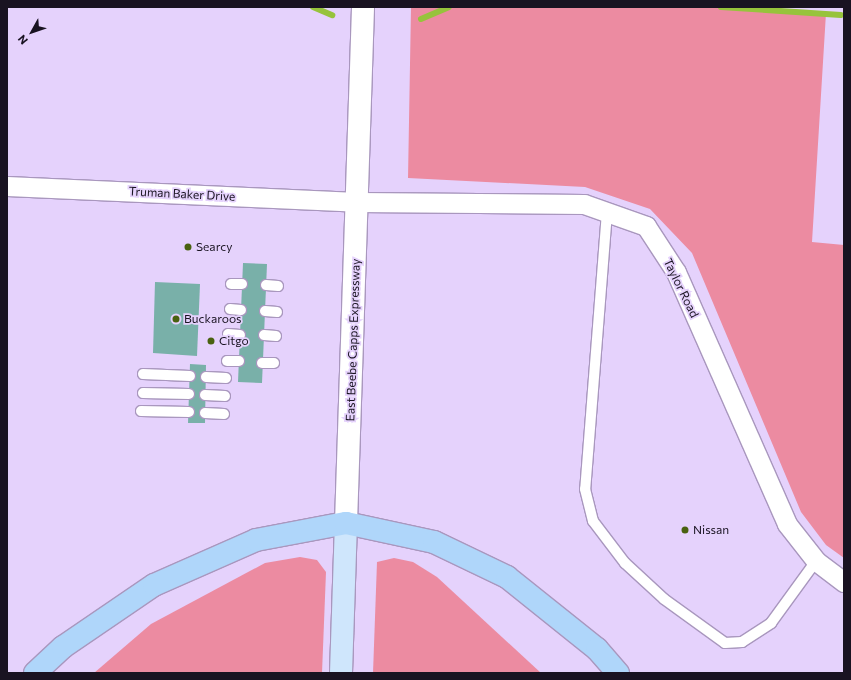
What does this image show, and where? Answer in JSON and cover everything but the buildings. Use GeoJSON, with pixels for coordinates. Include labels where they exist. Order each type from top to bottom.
{"type":"FeatureCollection","features":[{"type":"Feature","properties":{"kind":"highway"},"geometry":{"type":"LineString","coordinates":[[35,673],[63,647],[154,585],[256,540],[346,523],[434,542],[507,577],[597,649],[618,673]]}},
{"type":"Feature","properties":{"kind":"main road","name":"East Beebe Capps Expressway"},"geometry":{"type":"LineString","coordinates":[[341,673],[358,202],[363,7]]}},
{"type":"Feature","properties":{"kind":"street","name":"Truman Baker Drive"},"geometry":{"type":"LineString","coordinates":[[7,186],[358,202]]}},
{"type":"Feature","properties":{"kind":"street","name":"Taylor Road"},"geometry":{"type":"LineString","coordinates":[[358,202],[584,204],[646,226],[676,272],[787,524],[816,561],[844,582]]}},
{"type":"Feature","properties":{"kind":"lane"},"geometry":{"type":"LineString","coordinates":[[607,212],[585,489],[593,521],[625,563],[664,599],[724,643],[742,642],[771,623],[816,561]]}},
{"type":"Feature","properties":{"kind":"lane"},"geometry":{"type":"LineString","coordinates":[[231,284],[242,284]]}},
{"type":"Feature","properties":{"kind":"lane"},"geometry":{"type":"LineString","coordinates":[[266,285],[278,286]]}},
{"type":"Feature","properties":{"kind":"lane"},"geometry":{"type":"LineString","coordinates":[[230,309],[241,310]]}},
{"type":"Feature","properties":{"kind":"lane"},"geometry":{"type":"LineString","coordinates":[[265,311],[277,312]]}},
{"type":"Feature","properties":{"kind":"lane"},"geometry":{"type":"LineString","coordinates":[[228,334],[240,335]]}},
{"type":"Feature","properties":{"kind":"lane"},"geometry":{"type":"LineString","coordinates":[[264,335],[276,336]]}},
{"type":"Feature","properties":{"kind":"lane"},"geometry":{"type":"LineString","coordinates":[[227,361],[239,361]]}},
{"type":"Feature","properties":{"kind":"lane"},"geometry":{"type":"LineString","coordinates":[[262,363],[274,363]]}},
{"type":"Feature","properties":{"kind":"lane"},"geometry":{"type":"LineString","coordinates":[[143,374],[190,376]]}},
{"type":"Feature","properties":{"kind":"lane"},"geometry":{"type":"LineString","coordinates":[[206,377],[226,378]]}},
{"type":"Feature","properties":{"kind":"lane"},"geometry":{"type":"LineString","coordinates":[[143,393],[189,394]]}},
{"type":"Feature","properties":{"kind":"lane"},"geometry":{"type":"LineString","coordinates":[[205,396],[225,396]]}},
{"type":"Feature","properties":{"kind":"lane"},"geometry":{"type":"LineString","coordinates":[[142,411],[189,412]]}},
{"type":"Feature","properties":{"kind":"lane"},"geometry":{"type":"LineString","coordinates":[[205,413],[224,414]]}},
{"type":"Feature","properties":{"kind":"shaded area"},"geometry":{"type":"Polygon","coordinates":[[[411,7],[712,7],[826,13],[812,242],[844,245],[844,558],[826,545],[801,512],[692,253],[650,209],[585,187],[408,178],[411,7]]]}},
{"type":"Feature","properties":{"kind":"shaded area"},"geometry":{"type":"Polygon","coordinates":[[[300,557],[317,560],[326,572],[322,673],[94,673],[151,624],[265,563],[300,557]]]}},
{"type":"Feature","properties":{"kind":"shaded area"},"geometry":{"type":"Polygon","coordinates":[[[394,558],[413,562],[437,577],[541,673],[373,673],[377,562],[394,558]]]}},
{"type":"Feature","properties":{"kind":"waterway"},"geometry":{"type":"LineString","coordinates":[[313,7],[332,15]]}},
{"type":"Feature","properties":{"kind":"waterway"},"geometry":{"type":"LineString","coordinates":[[421,19],[449,7]]}},
{"type":"Feature","properties":{"kind":"waterway"},"geometry":{"type":"LineString","coordinates":[[721,7],[841,15]]}},
{"type":"Feature","properties":{"kind":"place","name":"Searcy"},"geometry":{"type":"Point","coordinates":[188,247]}},
{"type":"Feature","properties":{"kind":"place","name":"Buckaroos"},"geometry":{"type":"Point","coordinates":[176,319]}},
{"type":"Feature","properties":{"kind":"place","name":"Citgo"},"geometry":{"type":"Point","coordinates":[211,341]}},
{"type":"Feature","properties":{"kind":"place","name":"Nissan"},"geometry":{"type":"Point","coordinates":[685,530]}}]}
